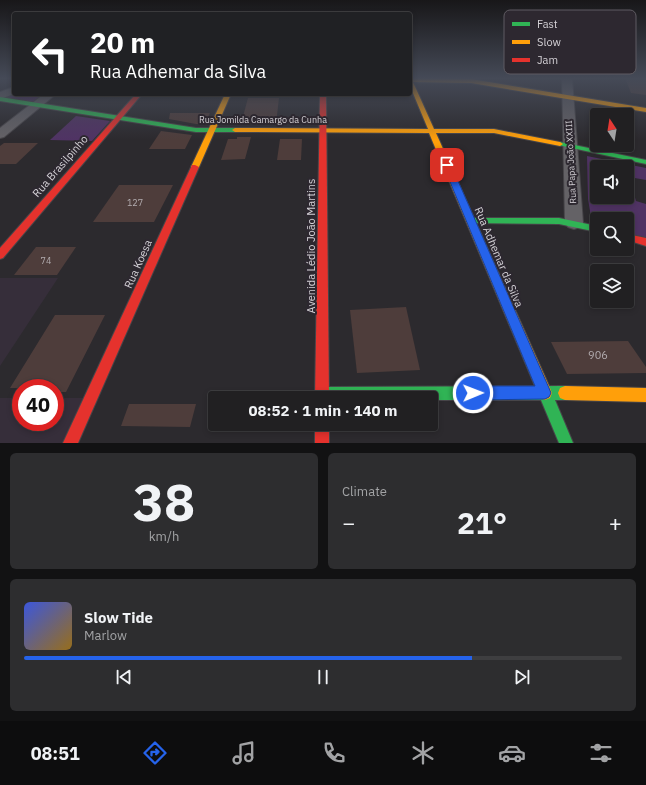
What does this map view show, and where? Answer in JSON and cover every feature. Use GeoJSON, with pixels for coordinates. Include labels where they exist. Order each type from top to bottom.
{"type":"FeatureCollection","features":[{"type":"Feature","properties":{"kind":"street","name":"Rua Jomilda Camargo da Cunha"},"geometry":{"type":"LineString","coordinates":[[0,99],[36,106],[211,131],[494,131],[646,162]]}},
{"type":"Feature","properties":{"kind":"street"},"geometry":{"type":"LineString","coordinates":[[0,134],[45,99]]}},
{"type":"Feature","properties":{"kind":"street","name":"Rua Brasilpinho"},"geometry":{"type":"LineString","coordinates":[[0,254],[135,99]]}},
{"type":"Feature","properties":{"kind":"street","name":"Rua Koesa"},"geometry":{"type":"LineString","coordinates":[[70,443],[226,99]]}},
{"type":"Feature","properties":{"kind":"street","name":"Avenida Lédio João Martins"},"geometry":{"type":"LineString","coordinates":[[322,391],[323,99]]}},
{"type":"Feature","properties":{"kind":"street","name":"Rua Adhemar da Silva"},"geometry":{"type":"LineString","coordinates":[[418,99],[566,443]]}},
{"type":"Feature","properties":{"kind":"street","name":"Rua Papa João XXIII"},"geometry":{"type":"LineString","coordinates":[[568,99],[574,223]]}},
{"type":"Feature","properties":{"kind":"street"},"geometry":{"type":"LineString","coordinates":[[578,99],[646,110]]}},
{"type":"Feature","properties":{"kind":"street"},"geometry":{"type":"LineString","coordinates":[[470,220],[546,220],[574,223],[590,227]]}},
{"type":"Feature","properties":{"kind":"street"},"geometry":{"type":"LineString","coordinates":[[634,239],[646,242]]}},
{"type":"Feature","properties":{"kind":"street"},"geometry":{"type":"LineString","coordinates":[[438,394],[545,393],[646,395]]}},
{"type":"Feature","properties":{"kind":"street"},"geometry":{"type":"LineString","coordinates":[[322,431],[322,443]]}},
{"type":"Feature","properties":{"kind":"shaded area"},"geometry":{"type":"Polygon","coordinates":[[[5,99],[41,99],[36,103],[5,99]]]}},
{"type":"Feature","properties":{"kind":"shaded area"},"geometry":{"type":"Polygon","coordinates":[[[76,116],[110,121],[92,141],[50,140],[76,116]]]}},
{"type":"Feature","properties":{"kind":"shaded area"},"geometry":{"type":"Polygon","coordinates":[[[587,156],[607,160],[590,160],[590,204],[634,204],[634,194],[636,201],[646,204],[646,239],[634,236],[634,212],[590,212],[588,199],[587,156]]]}},
{"type":"Feature","properties":{"kind":"shaded area"},"geometry":{"type":"Polygon","coordinates":[[[634,166],[646,168],[646,180],[634,178],[634,166]]]}},
{"type":"Feature","properties":{"kind":"shaded area"},"geometry":{"type":"Polygon","coordinates":[[[0,278],[58,278],[0,366],[0,278]]]}},
{"type":"Feature","properties":{"kind":"shaded area"},"geometry":{"type":"Polygon","coordinates":[[[0,398],[12,398],[12,431],[64,431],[64,398],[83,398],[62,443],[0,443],[0,398]]]}},
{"type":"Feature","properties":{"kind":"building"},"geometry":{"type":"Polygon","coordinates":[[[248,99],[279,99],[276,124],[241,124],[248,99]]]}},
{"type":"Feature","properties":{"kind":"building"},"geometry":{"type":"Polygon","coordinates":[[[170,113],[210,113],[205,124],[196,124],[169,119],[170,113]]]}},
{"type":"Feature","properties":{"kind":"building"},"geometry":{"type":"Polygon","coordinates":[[[161,131],[192,135],[185,149],[149,149],[161,131]]]}},
{"type":"Feature","properties":{"kind":"building"},"geometry":{"type":"Polygon","coordinates":[[[237,137],[251,137],[245,159],[221,160],[228,139],[237,139],[237,137]]]}},
{"type":"Feature","properties":{"kind":"building"},"geometry":{"type":"Polygon","coordinates":[[[280,139],[302,139],[301,160],[277,160],[280,139]]]}},
{"type":"Feature","properties":{"kind":"building"},"geometry":{"type":"Polygon","coordinates":[[[4,143],[38,143],[16,164],[0,164],[0,146],[4,143]]]}},
{"type":"Feature","properties":{"kind":"building"},"geometry":{"type":"Polygon","coordinates":[[[119,185],[173,185],[154,222],[93,222],[119,185]]]}},
{"type":"Feature","properties":{"kind":"building"},"geometry":{"type":"Polygon","coordinates":[[[36,247],[76,247],[57,275],[14,275],[36,247]]]}},
{"type":"Feature","properties":{"kind":"building"},"geometry":{"type":"Polygon","coordinates":[[[406,307],[420,370],[357,373],[350,310],[406,307]]]}},
{"type":"Feature","properties":{"kind":"building"},"geometry":{"type":"Polygon","coordinates":[[[55,315],[105,315],[66,392],[64,392],[64,379],[16,379],[55,315]]]}},
{"type":"Feature","properties":{"kind":"building"},"geometry":{"type":"Polygon","coordinates":[[[628,341],[646,367],[646,373],[567,374],[551,342],[628,341]]]}},
{"type":"Feature","properties":{"kind":"building"},"geometry":{"type":"Polygon","coordinates":[[[129,404],[196,404],[190,427],[121,426],[129,404]]]}},
{"type":"Feature","properties":{"kind":"traffic: fast"},"geometry":{"type":"LineString","coordinates":[[0,99],[196,130],[235,130]]}},
{"type":"Feature","properties":{"kind":"traffic: fast"},"geometry":{"type":"LineString","coordinates":[[560,144],[646,162]]}},
{"type":"Feature","properties":{"kind":"traffic: fast"},"geometry":{"type":"LineString","coordinates":[[471,221],[559,221],[590,228]]}},
{"type":"Feature","properties":{"kind":"traffic: fast"},"geometry":{"type":"LineString","coordinates":[[545,393],[566,443]]}},
{"type":"Feature","properties":{"kind":"traffic: fast"},"geometry":{"type":"LineString","coordinates":[[438,394],[565,393]]}},
{"type":"Feature","properties":{"kind":"traffic: slow"},"geometry":{"type":"LineString","coordinates":[[195,167],[226,99]]}},
{"type":"Feature","properties":{"kind":"traffic: slow"},"geometry":{"type":"LineString","coordinates":[[418,99],[545,393]]}},
{"type":"Feature","properties":{"kind":"traffic: slow"},"geometry":{"type":"LineString","coordinates":[[578,99],[646,110]]}},
{"type":"Feature","properties":{"kind":"traffic: slow"},"geometry":{"type":"LineString","coordinates":[[235,130],[494,131],[560,144]]}},
{"type":"Feature","properties":{"kind":"traffic: slow"},"geometry":{"type":"LineString","coordinates":[[565,393],[646,395]]}},
{"type":"Feature","properties":{"kind":"traffic: jam"},"geometry":{"type":"LineString","coordinates":[[0,255],[135,99]]}},
{"type":"Feature","properties":{"kind":"traffic: jam"},"geometry":{"type":"LineString","coordinates":[[322,391],[323,99]]}},
{"type":"Feature","properties":{"kind":"traffic: jam"},"geometry":{"type":"LineString","coordinates":[[70,443],[195,167]]}},
{"type":"Feature","properties":{"kind":"traffic: jam"},"geometry":{"type":"LineString","coordinates":[[634,239],[646,242]]}},
{"type":"Feature","properties":{"kind":"traffic: jam"},"geometry":{"type":"LineString","coordinates":[[322,431],[322,443]]}},
{"type":"Feature","properties":{"kind":"route"},"geometry":{"type":"LineString","coordinates":[[447,165],[545,393],[473,393]]}}]}
